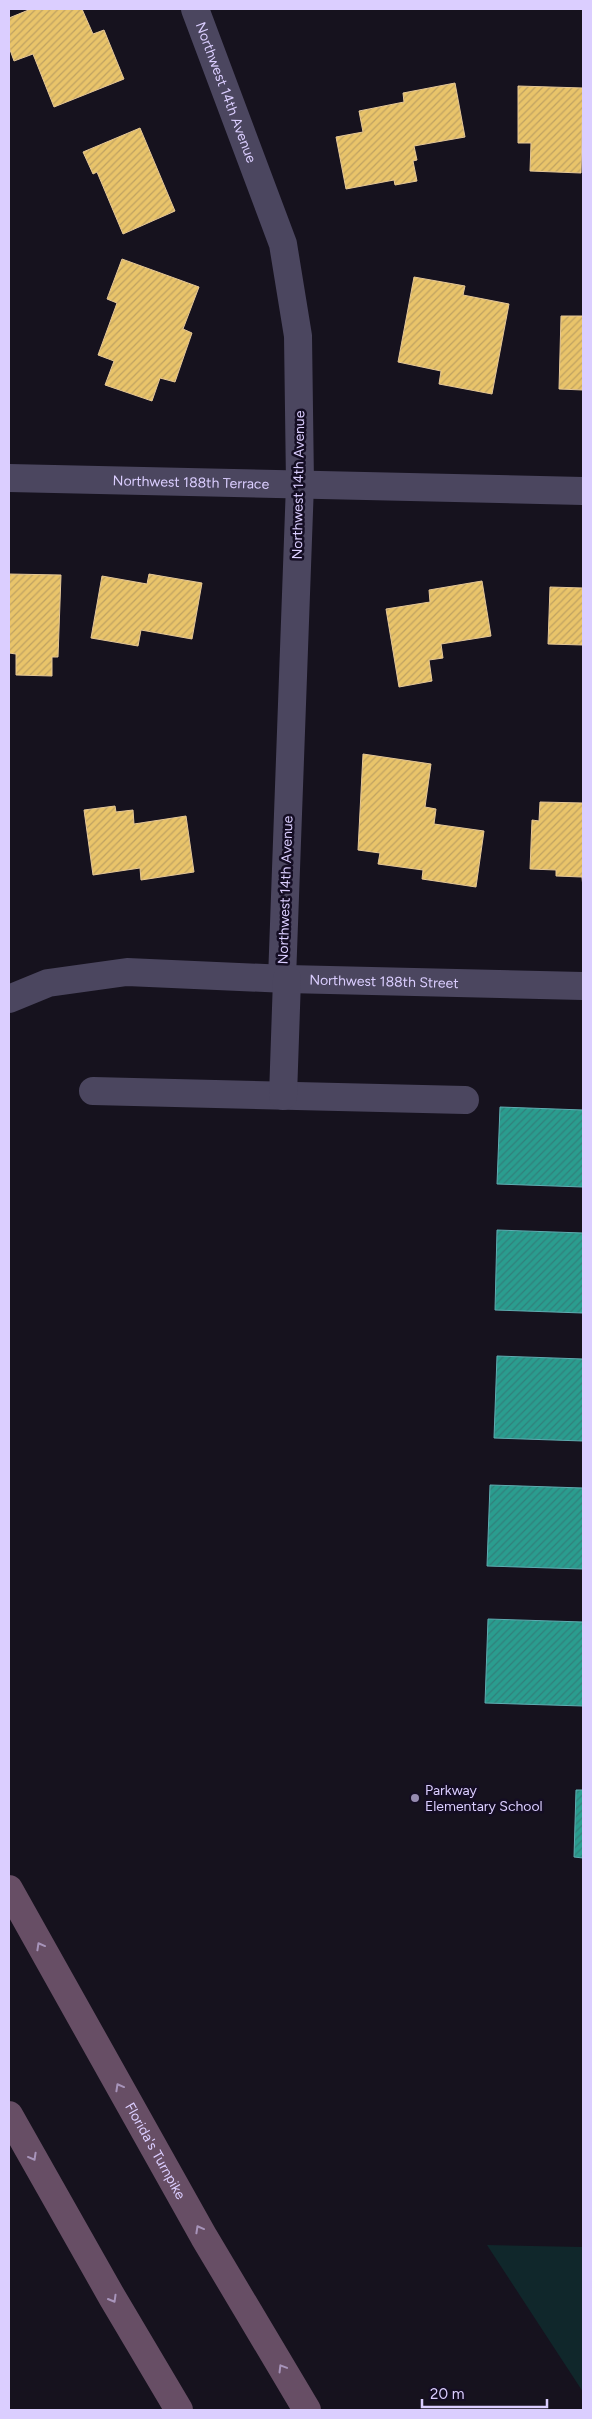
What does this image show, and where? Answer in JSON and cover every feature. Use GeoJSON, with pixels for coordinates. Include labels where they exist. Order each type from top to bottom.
{"type":"FeatureCollection","features":[{"type":"Feature","properties":{"kind":"highway","name":"Florida's Turnpike"},"geometry":{"type":"LineString","coordinates":[[9,1889],[204,2237],[307,2410]]}},
{"type":"Feature","properties":{"kind":"highway"},"geometry":{"type":"LineString","coordinates":[[9,2115],[112,2297],[179,2410]]}},
{"type":"Feature","properties":{"kind":"street","name":"Northwest 14th Avenue"},"geometry":{"type":"LineString","coordinates":[[195,9],[283,244],[298,336],[300,484],[283,1096]]}},
{"type":"Feature","properties":{"kind":"street","name":"Northwest 188th Terrace"},"geometry":{"type":"LineString","coordinates":[[9,478],[583,491]]}},
{"type":"Feature","properties":{"kind":"street","name":"Northwest 188th Street"},"geometry":{"type":"LineString","coordinates":[[9,999],[48,984],[127,972],[285,979],[583,986]]}},
{"type":"Feature","properties":{"kind":"street"},"geometry":{"type":"LineString","coordinates":[[93,1091],[465,1100]]}},
{"type":"Feature","properties":{"kind":"green space"},"geometry":{"type":"Polygon","coordinates":[[[487,2245],[583,2247],[583,2392],[487,2245]]]}},
{"type":"Feature","properties":{"kind":"building: Homes"},"geometry":{"type":"Polygon","coordinates":[[[31,9],[82,9],[93,34],[104,30],[124,79],[54,107],[33,54],[14,61],[9,47],[9,18],[31,9]]]}},
{"type":"Feature","properties":{"kind":"building: Homes"},"geometry":{"type":"Polygon","coordinates":[[[455,83],[465,137],[414,146],[417,160],[413,161],[417,181],[395,185],[394,180],[346,189],[336,137],[363,132],[359,111],[404,102],[403,93],[455,83]]]}},
{"type":"Feature","properties":{"kind":"building: Homes"},"geometry":{"type":"Polygon","coordinates":[[[518,86],[583,88],[581,173],[530,171],[531,143],[518,143],[518,86]]]}},
{"type":"Feature","properties":{"kind":"building: Homes"},"geometry":{"type":"Polygon","coordinates":[[[140,128],[175,211],[123,234],[97,172],[93,174],[83,152],[140,128]]]}},
{"type":"Feature","properties":{"kind":"building: Homes"},"geometry":{"type":"Polygon","coordinates":[[[122,259],[199,287],[183,329],[192,333],[175,382],[160,378],[152,401],[105,385],[114,361],[98,355],[117,303],[107,299],[122,259]]]}},
{"type":"Feature","properties":{"kind":"building: Homes"},"geometry":{"type":"Polygon","coordinates":[[[414,277],[465,286],[463,295],[509,304],[492,394],[439,384],[441,371],[398,362],[414,277]]]}},
{"type":"Feature","properties":{"kind":"building: Homes"},"geometry":{"type":"Polygon","coordinates":[[[561,316],[583,316],[583,390],[559,389],[561,316]]]}},
{"type":"Feature","properties":{"kind":"building: Homes"},"geometry":{"type":"Polygon","coordinates":[[[9,574],[61,575],[58,657],[52,657],[52,676],[16,675],[16,654],[9,653],[9,574]]]}},
{"type":"Feature","properties":{"kind":"building: Homes"},"geometry":{"type":"Polygon","coordinates":[[[149,574],[202,583],[192,639],[141,630],[138,646],[91,638],[102,576],[147,584],[149,574]]]}},
{"type":"Feature","properties":{"kind":"building: Homes"},"geometry":{"type":"Polygon","coordinates":[[[482,581],[491,636],[441,644],[443,658],[429,660],[432,681],[399,687],[386,609],[430,602],[429,590],[482,581]]]}},
{"type":"Feature","properties":{"kind":"building: Homes"},"geometry":{"type":"Polygon","coordinates":[[[550,587],[583,588],[583,645],[548,644],[550,587]]]}},
{"type":"Feature","properties":{"kind":"building: Homes"},"geometry":{"type":"Polygon","coordinates":[[[363,754],[431,764],[425,807],[436,809],[434,824],[484,831],[476,887],[422,879],[423,870],[378,864],[380,853],[358,850],[363,754]]]}},
{"type":"Feature","properties":{"kind":"building: Homes"},"geometry":{"type":"Polygon","coordinates":[[[540,802],[583,803],[583,888],[582,877],[556,876],[556,870],[530,869],[532,820],[539,821],[540,802]]]}},
{"type":"Feature","properties":{"kind":"building: Homes"},"geometry":{"type":"Polygon","coordinates":[[[115,806],[116,812],[133,810],[134,824],[186,816],[194,872],[141,880],[140,868],[93,875],[84,810],[115,806]]]}},
{"type":"Feature","properties":{"kind":"building: Schools"},"geometry":{"type":"Polygon","coordinates":[[[500,1107],[583,1110],[583,1187],[497,1184],[500,1107]]]}},
{"type":"Feature","properties":{"kind":"building: Schools"},"geometry":{"type":"Polygon","coordinates":[[[497,1230],[583,1233],[583,1313],[495,1310],[497,1230]]]}},
{"type":"Feature","properties":{"kind":"building: Schools"},"geometry":{"type":"Polygon","coordinates":[[[497,1356],[583,1359],[583,1441],[494,1438],[497,1356]]]}},
{"type":"Feature","properties":{"kind":"building: Schools"},"geometry":{"type":"Polygon","coordinates":[[[490,1485],[583,1488],[583,1569],[487,1566],[490,1485]]]}},
{"type":"Feature","properties":{"kind":"building: Schools"},"geometry":{"type":"Polygon","coordinates":[[[488,1619],[583,1622],[583,1706],[485,1703],[488,1619]]]}},
{"type":"Feature","properties":{"kind":"building: Schools"},"geometry":{"type":"Polygon","coordinates":[[[576,1790],[583,1790],[583,1858],[574,1857],[576,1790]]]}},
{"type":"Feature","properties":{"kind":"place","name":"Parkway Elementary School"},"geometry":{"type":"Point","coordinates":[415,1798]}}]}
